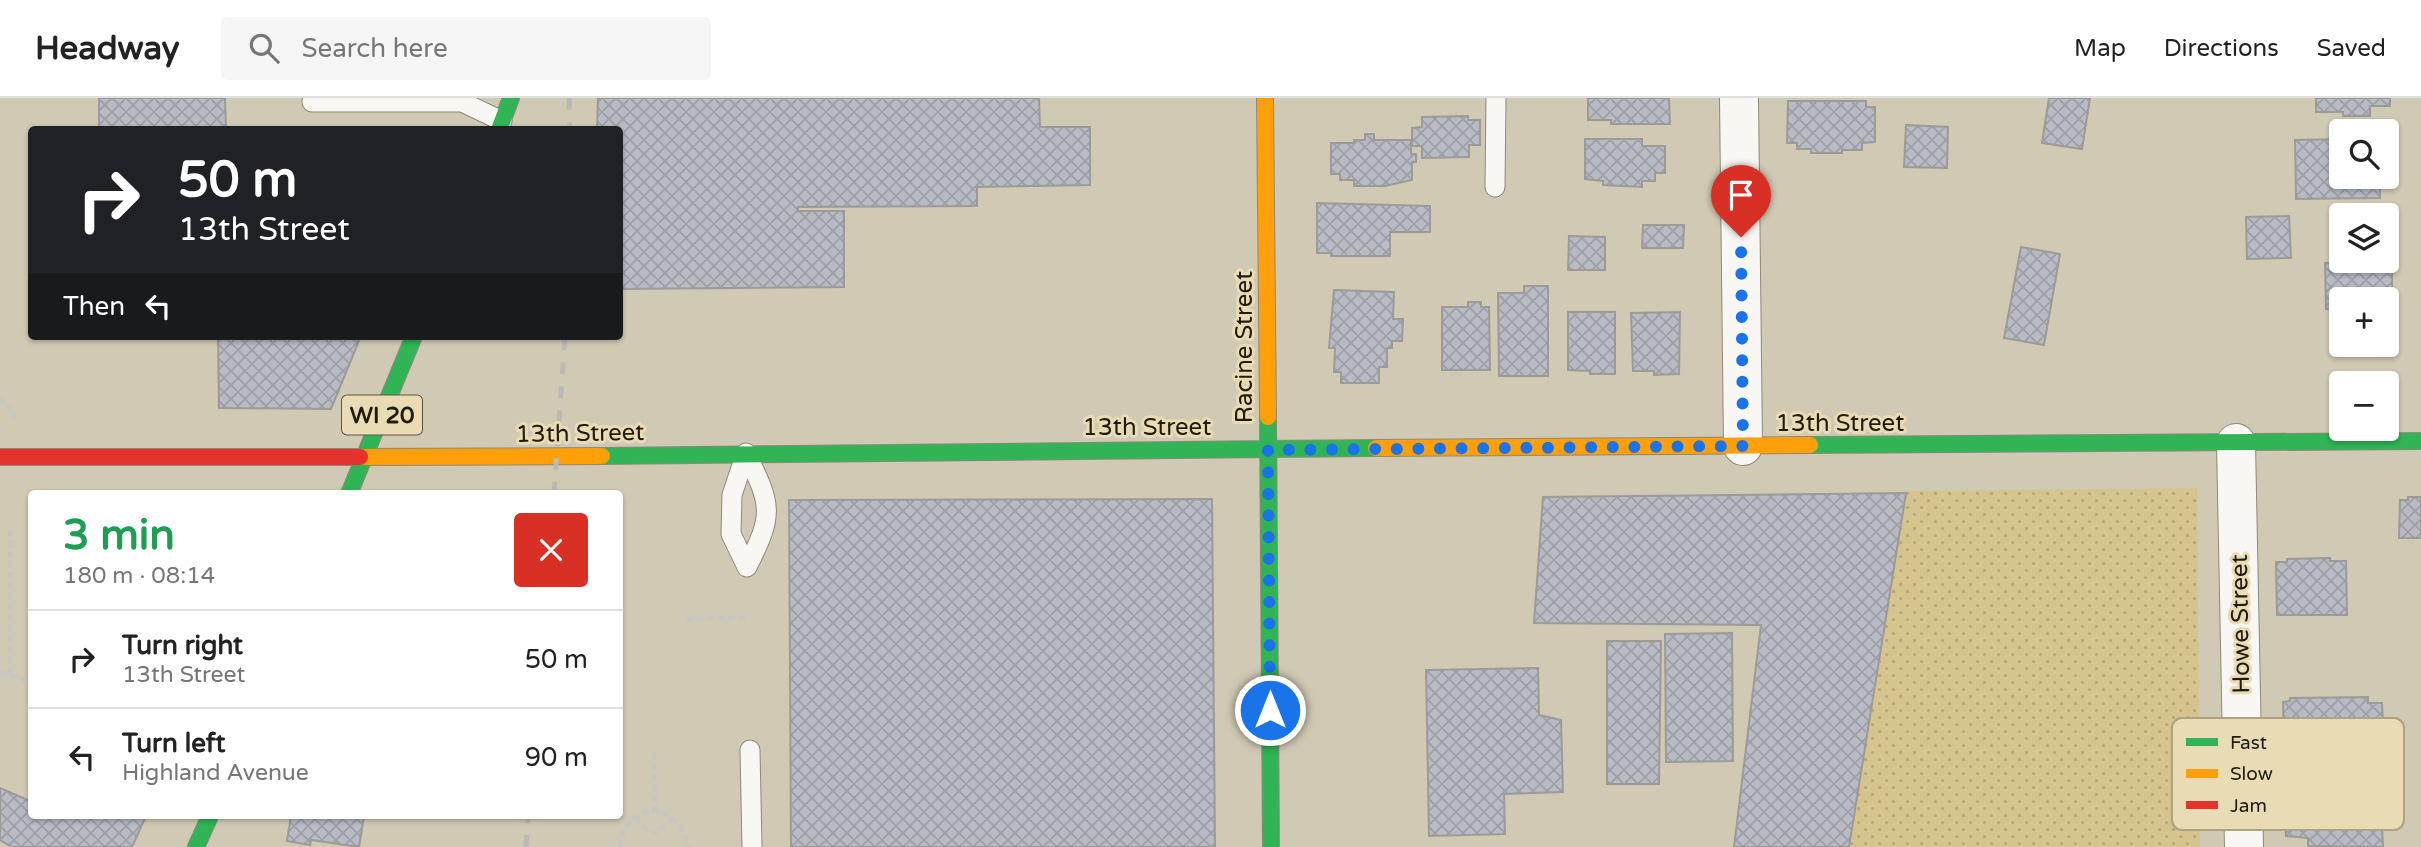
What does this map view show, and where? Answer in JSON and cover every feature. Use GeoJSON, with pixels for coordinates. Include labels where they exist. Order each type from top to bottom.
{"type":"FeatureCollection","features":[{"type":"Feature","properties":{"kind":"street"},"geometry":{"type":"LineString","coordinates":[[500,125],[512,98]]}},
{"type":"Feature","properties":{"kind":"street","name":"Racine Street"},"geometry":{"type":"LineString","coordinates":[[1265,98],[1271,847]]}},
{"type":"Feature","properties":{"kind":"street"},"geometry":{"type":"LineString","coordinates":[[1739,98],[1743,446]]}},
{"type":"Feature","properties":{"kind":"street","name":"WI 20"},"geometry":{"type":"LineString","coordinates":[[351,490],[412,340]]}},
{"type":"Feature","properties":{"kind":"street","name":"13th Street"},"geometry":{"type":"LineString","coordinates":[[0,457],[557,457],[746,453],[2421,441]]}},
{"type":"Feature","properties":{"kind":"street","name":"Howe Street"},"geometry":{"type":"LineString","coordinates":[[2236,443],[2241,718]]}},
{"type":"Feature","properties":{"kind":"street"},"geometry":{"type":"LineString","coordinates":[[196,847],[209,819]]}},
{"type":"Feature","properties":{"kind":"lane"},"geometry":{"type":"LineString","coordinates":[[1495,187],[1496,98]]}},
{"type":"Feature","properties":{"kind":"lane"},"geometry":{"type":"LineString","coordinates":[[312,102],[462,102],[500,125]]}},
{"type":"Feature","properties":{"kind":"lane"},"geometry":{"type":"LineString","coordinates":[[746,453],[766,495],[766,529],[747,567],[731,534],[732,495],[746,453]]}},
{"type":"Feature","properties":{"kind":"lane"},"geometry":{"type":"LineString","coordinates":[[750,750],[752,847]]}},
{"type":"Feature","properties":{"kind":"path"},"geometry":{"type":"LineString","coordinates":[[0,398],[17,418]]}},
{"type":"Feature","properties":{"kind":"path"},"geometry":{"type":"LineString","coordinates":[[10,530],[10,676]]}},
{"type":"Feature","properties":{"kind":"path"},"geometry":{"type":"LineString","coordinates":[[686,620],[748,618]]}},
{"type":"Feature","properties":{"kind":"path"},"geometry":{"type":"LineString","coordinates":[[0,672],[28,681]]}},
{"type":"Feature","properties":{"kind":"path"},"geometry":{"type":"LineString","coordinates":[[654,753],[655,810]]}},
{"type":"Feature","properties":{"kind":"path"},"geometry":{"type":"LineString","coordinates":[[621,847],[622,834],[635,818],[655,810],[674,817],[685,830],[689,847]]}},
{"type":"Feature","properties":{"kind":"path"},"geometry":{"type":"LineString","coordinates":[[635,818],[647,830],[656,833],[674,817]]}},
{"type":"Feature","properties":{"kind":"shaded area"},"geometry":{"type":"Polygon","coordinates":[[[2197,488],[2199,718],[2172,718],[2172,830],[2200,830],[2200,847],[1848,847],[1904,491],[2197,488]]]}},
{"type":"Feature","properties":{"kind":"building"},"geometry":{"type":"Polygon","coordinates":[[[99,98],[225,98],[226,126],[99,126],[99,98]]]}},
{"type":"Feature","properties":{"kind":"building"},"geometry":{"type":"Polygon","coordinates":[[[598,98],[1039,98],[1040,127],[1090,127],[1090,185],[977,187],[977,206],[798,207],[798,211],[844,211],[844,287],[623,289],[623,126],[597,126],[598,98]]]}},
{"type":"Feature","properties":{"kind":"building"},"geometry":{"type":"Polygon","coordinates":[[[1588,98],[1669,98],[1670,124],[1611,124],[1611,120],[1588,120],[1588,98]]]}},
{"type":"Feature","properties":{"kind":"building"},"geometry":{"type":"Polygon","coordinates":[[[2049,98],[2090,98],[2082,149],[2042,143],[2049,98]]]}},
{"type":"Feature","properties":{"kind":"building"},"geometry":{"type":"Polygon","coordinates":[[[2316,98],[2390,98],[2390,106],[2370,106],[2370,116],[2343,116],[2343,112],[2316,112],[2316,98]]]}},
{"type":"Feature","properties":{"kind":"building"},"geometry":{"type":"Polygon","coordinates":[[[1788,101],[1866,101],[1866,107],[1875,107],[1875,142],[1862,143],[1862,150],[1842,150],[1842,153],[1811,153],[1811,149],[1797,149],[1797,143],[1787,143],[1788,101]]]}},
{"type":"Feature","properties":{"kind":"building"},"geometry":{"type":"Polygon","coordinates":[[[1468,116],[1468,120],[1480,120],[1480,145],[1469,145],[1469,157],[1422,158],[1422,146],[1412,146],[1412,128],[1422,127],[1422,117],[1468,116]]]}},
{"type":"Feature","properties":{"kind":"building"},"geometry":{"type":"Polygon","coordinates":[[[1906,125],[1948,127],[1947,168],[1904,167],[1906,125]]]}},
{"type":"Feature","properties":{"kind":"building"},"geometry":{"type":"Polygon","coordinates":[[[1365,134],[1374,134],[1374,140],[1411,140],[1411,154],[1416,154],[1416,162],[1412,162],[1412,180],[1385,186],[1354,186],[1354,180],[1340,180],[1340,174],[1331,174],[1331,143],[1354,143],[1354,140],[1365,140],[1365,134]]]}},
{"type":"Feature","properties":{"kind":"building"},"geometry":{"type":"Polygon","coordinates":[[[1585,139],[1642,139],[1642,146],[1665,146],[1665,173],[1655,173],[1655,181],[1642,181],[1642,187],[1603,185],[1603,181],[1585,179],[1585,139]]]}},
{"type":"Feature","properties":{"kind":"building"},"geometry":{"type":"Polygon","coordinates":[[[2329,139],[2329,189],[2380,189],[2380,198],[2296,199],[2295,140],[2329,139]]]}},
{"type":"Feature","properties":{"kind":"building"},"geometry":{"type":"Polygon","coordinates":[[[1317,203],[1430,206],[1430,232],[1390,232],[1390,256],[1331,256],[1331,253],[1317,253],[1317,203]]]}},
{"type":"Feature","properties":{"kind":"building"},"geometry":{"type":"Polygon","coordinates":[[[2289,216],[2291,258],[2247,259],[2246,217],[2289,216]]]}},
{"type":"Feature","properties":{"kind":"building"},"geometry":{"type":"Polygon","coordinates":[[[1643,225],[1684,225],[1683,248],[1642,248],[1643,225]]]}},
{"type":"Feature","properties":{"kind":"building"},"geometry":{"type":"Polygon","coordinates":[[[1569,236],[1605,237],[1605,270],[1568,270],[1569,236]]]}},
{"type":"Feature","properties":{"kind":"building"},"geometry":{"type":"Polygon","coordinates":[[[2021,247],[2060,254],[2044,345],[2004,338],[2021,247]]]}},
{"type":"Feature","properties":{"kind":"building"},"geometry":{"type":"Polygon","coordinates":[[[2325,263],[2329,263],[2329,273],[2392,273],[2392,287],[2329,287],[2329,309],[2326,309],[2325,263]]]}},
{"type":"Feature","properties":{"kind":"building"},"geometry":{"type":"Polygon","coordinates":[[[1524,286],[1548,286],[1548,376],[1499,376],[1498,293],[1524,293],[1524,286]]]}},
{"type":"Feature","properties":{"kind":"building"},"geometry":{"type":"Polygon","coordinates":[[[1334,290],[1394,292],[1393,319],[1403,319],[1402,341],[1392,341],[1392,348],[1387,348],[1387,367],[1379,367],[1379,383],[1341,383],[1341,372],[1334,372],[1335,348],[1329,348],[1334,290]]]}},
{"type":"Feature","properties":{"kind":"building"},"geometry":{"type":"Polygon","coordinates":[[[1468,302],[1481,302],[1481,307],[1489,307],[1490,370],[1442,370],[1442,307],[1468,307],[1468,302]]]}},
{"type":"Feature","properties":{"kind":"building"},"geometry":{"type":"Polygon","coordinates":[[[1568,312],[1615,312],[1615,374],[1590,374],[1590,371],[1568,370],[1568,312]]]}},
{"type":"Feature","properties":{"kind":"building"},"geometry":{"type":"Polygon","coordinates":[[[1680,312],[1679,374],[1654,375],[1654,371],[1633,371],[1631,313],[1680,312]]]}},
{"type":"Feature","properties":{"kind":"building"},"geometry":{"type":"Polygon","coordinates":[[[218,340],[359,340],[331,409],[219,408],[218,340]]]}},
{"type":"Feature","properties":{"kind":"building"},"geometry":{"type":"Polygon","coordinates":[[[1906,493],[1849,847],[1734,847],[1761,625],[1534,623],[1543,497],[1906,493]]]}},
{"type":"Feature","properties":{"kind":"building"},"geometry":{"type":"Polygon","coordinates":[[[2408,497],[2421,497],[2421,538],[2399,538],[2400,500],[2408,500],[2408,497]]]}},
{"type":"Feature","properties":{"kind":"building"},"geometry":{"type":"Polygon","coordinates":[[[1212,499],[1215,847],[791,847],[789,500],[1212,499]]]}},
{"type":"Feature","properties":{"kind":"building"},"geometry":{"type":"Polygon","coordinates":[[[2330,558],[2330,561],[2346,561],[2347,615],[2277,615],[2276,562],[2287,562],[2287,559],[2330,558]]]}},
{"type":"Feature","properties":{"kind":"building"},"geometry":{"type":"Polygon","coordinates":[[[1732,633],[1733,761],[1666,762],[1665,634],[1732,633]]]}},
{"type":"Feature","properties":{"kind":"building"},"geometry":{"type":"Polygon","coordinates":[[[1607,641],[1661,641],[1659,784],[1607,784],[1607,641]]]}},
{"type":"Feature","properties":{"kind":"building"},"geometry":{"type":"Polygon","coordinates":[[[1538,668],[1539,715],[1561,720],[1563,792],[1504,794],[1505,834],[1429,836],[1426,670],[1538,668]]]}},
{"type":"Feature","properties":{"kind":"building"},"geometry":{"type":"Polygon","coordinates":[[[2368,697],[2368,703],[2382,703],[2383,718],[2283,718],[2283,702],[2290,701],[2290,698],[2368,697]]]}},
{"type":"Feature","properties":{"kind":"building"},"geometry":{"type":"Polygon","coordinates":[[[0,788],[28,800],[28,819],[145,819],[132,847],[12,847],[0,840],[0,788]]]}},
{"type":"Feature","properties":{"kind":"building"},"geometry":{"type":"Polygon","coordinates":[[[291,819],[364,819],[359,847],[311,840],[310,845],[287,841],[291,819]]]}},
{"type":"Feature","properties":{"kind":"building"},"geometry":{"type":"Polygon","coordinates":[[[2286,830],[2382,830],[2383,847],[2308,846],[2308,838],[2286,836],[2286,830]]]}},
{"type":"Feature","properties":{"kind":"railway"},"geometry":{"type":"LineString","coordinates":[[569,98],[570,126]]}},
{"type":"Feature","properties":{"kind":"railway"},"geometry":{"type":"LineString","coordinates":[[554,490],[565,340]]}},
{"type":"Feature","properties":{"kind":"railway"},"geometry":{"type":"LineString","coordinates":[[526,847],[528,819]]}},
{"type":"Feature","properties":{"kind":"traffic: fast"},"geometry":{"type":"LineString","coordinates":[[500,126],[511,98]]}},
{"type":"Feature","properties":{"kind":"traffic: fast"},"geometry":{"type":"LineString","coordinates":[[351,490],[412,340]]}},
{"type":"Feature","properties":{"kind":"traffic: fast"},"geometry":{"type":"LineString","coordinates":[[1268,417],[1271,847]]}},
{"type":"Feature","properties":{"kind":"traffic: fast"},"geometry":{"type":"LineString","coordinates":[[1810,445],[2421,441]]}},
{"type":"Feature","properties":{"kind":"traffic: fast"},"geometry":{"type":"LineString","coordinates":[[602,456],[1376,448]]}},
{"type":"Feature","properties":{"kind":"traffic: fast"},"geometry":{"type":"LineString","coordinates":[[196,847],[209,819]]}},
{"type":"Feature","properties":{"kind":"traffic: slow"},"geometry":{"type":"LineString","coordinates":[[1265,98],[1268,417]]}},
{"type":"Feature","properties":{"kind":"traffic: slow"},"geometry":{"type":"LineString","coordinates":[[1376,448],[1810,445]]}},
{"type":"Feature","properties":{"kind":"traffic: slow"},"geometry":{"type":"LineString","coordinates":[[360,457],[602,456]]}},
{"type":"Feature","properties":{"kind":"traffic: jam"},"geometry":{"type":"LineString","coordinates":[[0,457],[360,457]]}},
{"type":"Feature","properties":{"kind":"route"},"geometry":{"type":"LineString","coordinates":[[1270,710],[1268,450],[1743,446],[1741,237]]}}]}
